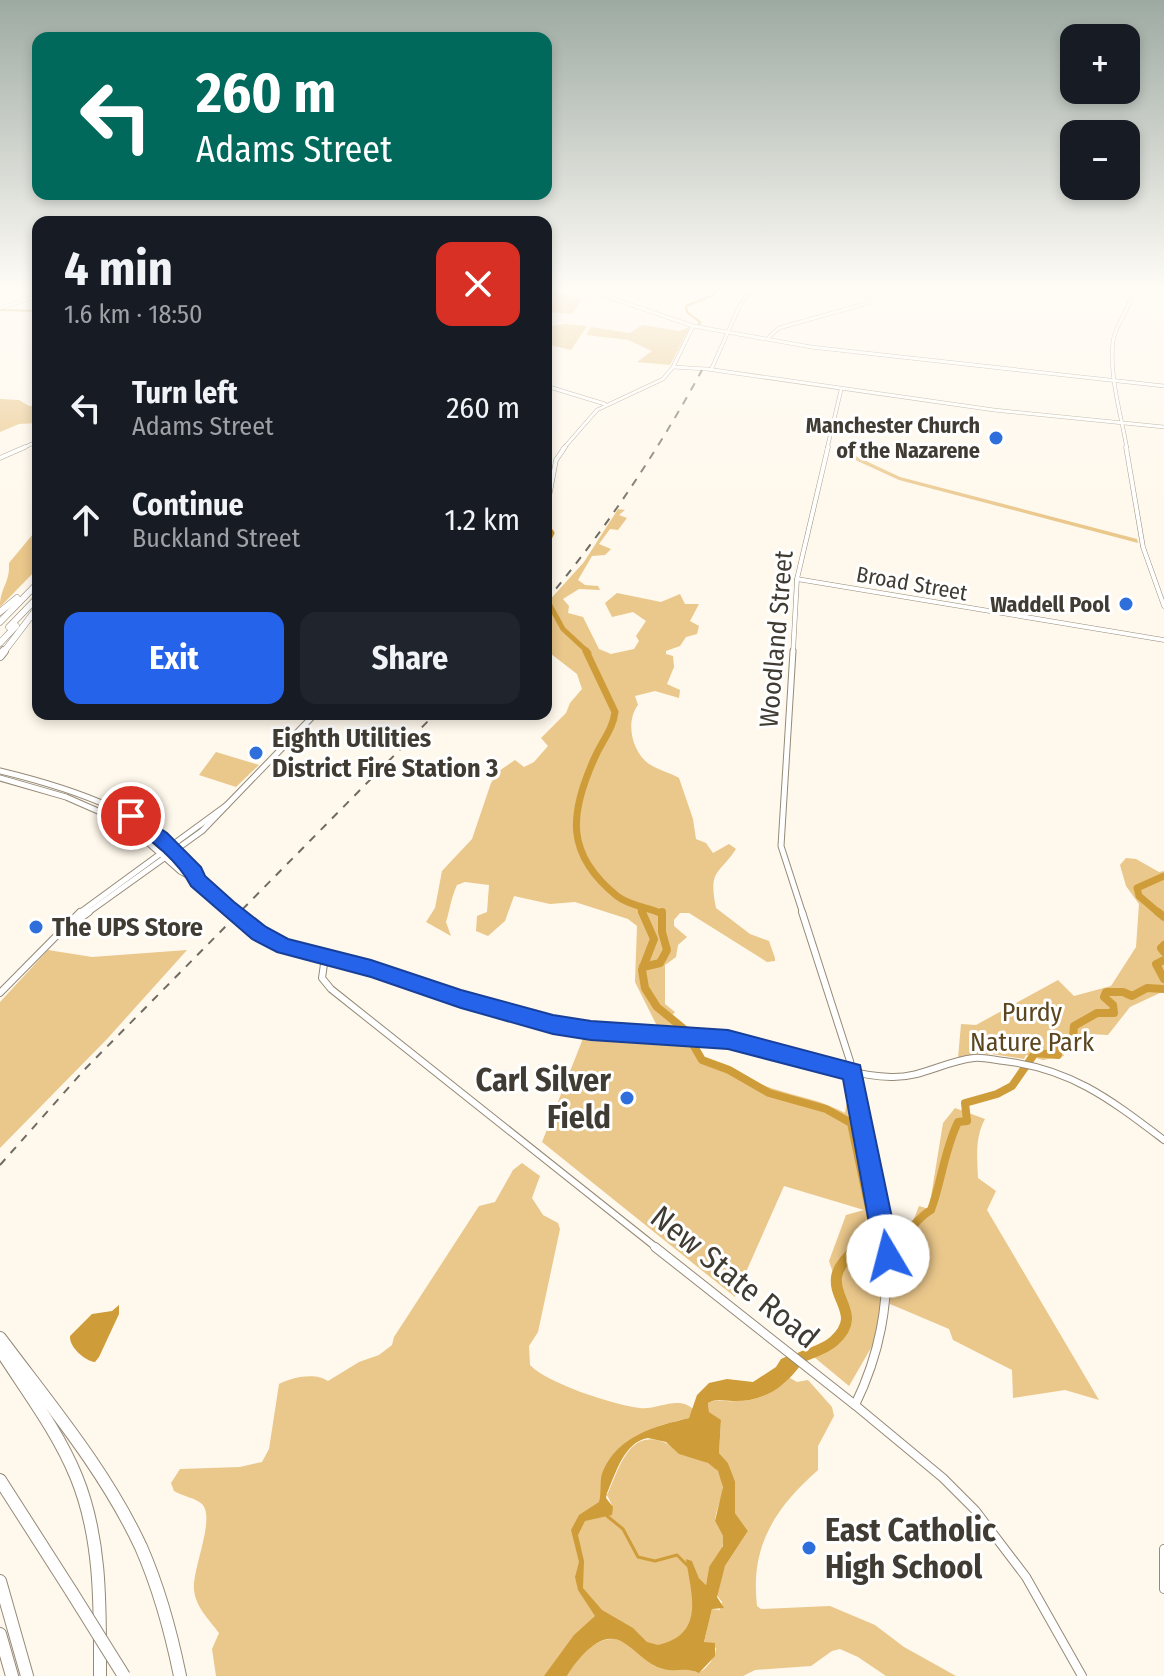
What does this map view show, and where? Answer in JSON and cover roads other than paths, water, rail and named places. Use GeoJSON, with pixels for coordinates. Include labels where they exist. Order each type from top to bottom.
{"type":"FeatureCollection","features":[{"type":"Feature","properties":{"kind":"highway"},"geometry":{"type":"LineString","coordinates":[[0,616],[32,585]]}},
{"type":"Feature","properties":{"kind":"highway"},"geometry":{"type":"LineString","coordinates":[[0,616],[32,586]]}},
{"type":"Feature","properties":{"kind":"highway"},"geometry":{"type":"LineString","coordinates":[[0,636],[32,607]]}},
{"type":"Feature","properties":{"kind":"highway"},"geometry":{"type":"LineString","coordinates":[[0,643],[32,608]]}},
{"type":"Feature","properties":{"kind":"highway"},"geometry":{"type":"LineString","coordinates":[[0,656],[32,611]]}},
{"type":"Feature","properties":{"kind":"highway"},"geometry":{"type":"LineString","coordinates":[[0,1338],[100,1475],[129,1524],[160,1598],[180,1676]]}},
{"type":"Feature","properties":{"kind":"highway"},"geometry":{"type":"LineString","coordinates":[[0,1349],[69,1462],[82,1493],[98,1566],[100,1676]]}},
{"type":"Feature","properties":{"kind":"highway"},"geometry":{"type":"LineString","coordinates":[[0,1480],[124,1676]]}},
{"type":"Feature","properties":{"kind":"highway"},"geometry":{"type":"LineString","coordinates":[[0,1581],[27,1676]]}},
{"type":"Feature","properties":{"kind":"highway"},"geometry":{"type":"LineString","coordinates":[[0,1634],[12,1676]]}},
{"type":"Feature","properties":{"kind":"main road"},"geometry":{"type":"LineString","coordinates":[[711,370],[713,366]]}},
{"type":"Feature","properties":{"kind":"main road"},"geometry":{"type":"LineString","coordinates":[[989,366],[1164,386]]}},
{"type":"Feature","properties":{"kind":"main road"},"geometry":{"type":"LineString","coordinates":[[1115,366],[1122,426],[1146,562],[1164,606]]}},
{"type":"Feature","properties":{"kind":"main road"},"geometry":{"type":"LineString","coordinates":[[552,482],[557,457],[594,412],[663,379],[673,367],[1122,426],[1164,427]]}},
{"type":"Feature","properties":{"kind":"main road"},"geometry":{"type":"LineString","coordinates":[[552,388],[606,404]]}},
{"type":"Feature","properties":{"kind":"main road","name":"Woodland Street"},"geometry":{"type":"LineString","coordinates":[[841,390],[797,579],[781,846],[853,1072],[885,1229],[888,1268],[879,1349],[855,1405]]}},
{"type":"Feature","properties":{"kind":"main road"},"geometry":{"type":"LineString","coordinates":[[0,458],[32,444]]}},
{"type":"Feature","properties":{"kind":"main road","name":"Broad Street"},"geometry":{"type":"LineString","coordinates":[[797,579],[1164,640]]}},
{"type":"Feature","properties":{"kind":"main road"},"geometry":{"type":"LineString","coordinates":[[0,993],[72,918],[216,819],[309,720]]}},
{"type":"Feature","properties":{"kind":"main road"},"geometry":{"type":"LineString","coordinates":[[0,771],[59,787],[110,806],[139,821],[171,848],[194,872],[198,881]]}},
{"type":"Feature","properties":{"kind":"main road"},"geometry":{"type":"LineString","coordinates":[[0,778],[96,809],[129,827],[266,937],[284,946],[371,968],[473,1003],[553,1025],[591,1031],[695,1036],[746,1043],[853,1072],[905,1077],[986,1058],[1029,1064],[1067,1075],[1105,1095],[1164,1140]]}},
{"type":"Feature","properties":{"kind":"main road","name":"New State Road"},"geometry":{"type":"LineString","coordinates":[[325,957],[322,978],[331,989],[943,1478],[975,1510],[1026,1577],[1082,1676]]}},
{"type":"Feature","properties":{"kind":"main road"},"geometry":{"type":"LineString","coordinates":[[1164,1549],[1164,1589]]}},
{"type":"Feature","properties":{"kind":"waterway"},"geometry":{"type":"LineString","coordinates":[[552,609],[563,629],[589,653]]}},
{"type":"Feature","properties":{"kind":"waterway"},"geometry":{"type":"LineString","coordinates":[[586,651],[615,712],[580,797],[577,815],[580,849],[588,865],[617,896],[662,914]]}},
{"type":"Feature","properties":{"kind":"waterway"},"geometry":{"type":"LineString","coordinates":[[1160,914],[1139,896],[1137,888],[1164,876]]}},
{"type":"Feature","properties":{"kind":"waterway"},"geometry":{"type":"LineString","coordinates":[[641,909],[643,914]]}},
{"type":"Feature","properties":{"kind":"waterway"},"geometry":{"type":"LineString","coordinates":[[642,912],[654,939],[643,967]]}},
{"type":"Feature","properties":{"kind":"waterway"},"geometry":{"type":"LineString","coordinates":[[1158,912],[1164,917]]}},
{"type":"Feature","properties":{"kind":"waterway"},"geometry":{"type":"LineString","coordinates":[[643,967],[660,963],[667,950],[662,932],[662,914]]}},
{"type":"Feature","properties":{"kind":"waterway"},"geometry":{"type":"LineString","coordinates":[[1164,945],[1161,948],[1164,952]]}},
{"type":"Feature","properties":{"kind":"waterway"},"geometry":{"type":"LineString","coordinates":[[1164,960],[1156,964],[1164,979]]}},
{"type":"Feature","properties":{"kind":"waterway"},"geometry":{"type":"LineString","coordinates":[[643,967],[645,988],[657,1007],[684,1029],[702,1060],[729,1070],[769,1093],[826,1109],[851,1123],[871,1218],[871,1234],[858,1248]]}},
{"type":"Feature","properties":{"kind":"waterway"},"geometry":{"type":"LineString","coordinates":[[892,1241],[931,1210],[953,1133],[958,1122],[967,1121],[965,1103],[997,1094],[1012,1086],[1035,1053],[1058,1055],[1056,1047],[1073,1037],[1074,1026],[1097,1013],[1114,1013],[1113,1005],[1104,997],[1106,992],[1123,992],[1132,996],[1147,988],[1164,989]]}},
{"type":"Feature","properties":{"kind":"waterway"},"geometry":{"type":"LineString","coordinates":[[865,1244],[883,1242]]}},
{"type":"Feature","properties":{"kind":"waterway"},"geometry":{"type":"LineString","coordinates":[[794,1361],[830,1344],[844,1329],[846,1318],[837,1275],[843,1262],[858,1248]]}},
{"type":"Feature","properties":{"kind":"waterway"},"geometry":{"type":"LineString","coordinates":[[607,1516],[623,1529],[638,1557],[655,1561],[677,1555],[688,1566]]}},
{"type":"Feature","properties":{"kind":"railway"},"geometry":{"type":"LineString","coordinates":[[552,593],[630,489],[702,370]]}},
{"type":"Feature","properties":{"kind":"railway"},"geometry":{"type":"LineString","coordinates":[[0,1165],[86,1068],[429,720]]}},
{"type":"Feature","properties":{"kind":"place","name":"Manchester Church of the Nazarene"},"geometry":{"type":"Point","coordinates":[996,438]}},
{"type":"Feature","properties":{"kind":"place","name":"Waddell Pool"},"geometry":{"type":"Point","coordinates":[1126,604]}},
{"type":"Feature","properties":{"kind":"place","name":"Eighth Utilities District Fire Station 3"},"geometry":{"type":"Point","coordinates":[256,753]}},
{"type":"Feature","properties":{"kind":"place","name":"The UPS Store"},"geometry":{"type":"Point","coordinates":[36,927]}},
{"type":"Feature","properties":{"kind":"place","name":"Carl Silver Field"},"geometry":{"type":"Point","coordinates":[627,1098]}},
{"type":"Feature","properties":{"kind":"place","name":"East Catholic High School"},"geometry":{"type":"Point","coordinates":[809,1548]}},
{"type":"Feature","properties":{"kind":"park label","name":"Purdy Nature Park"},"geometry":{"type":"Point","coordinates":[1032,1027]}}]}
